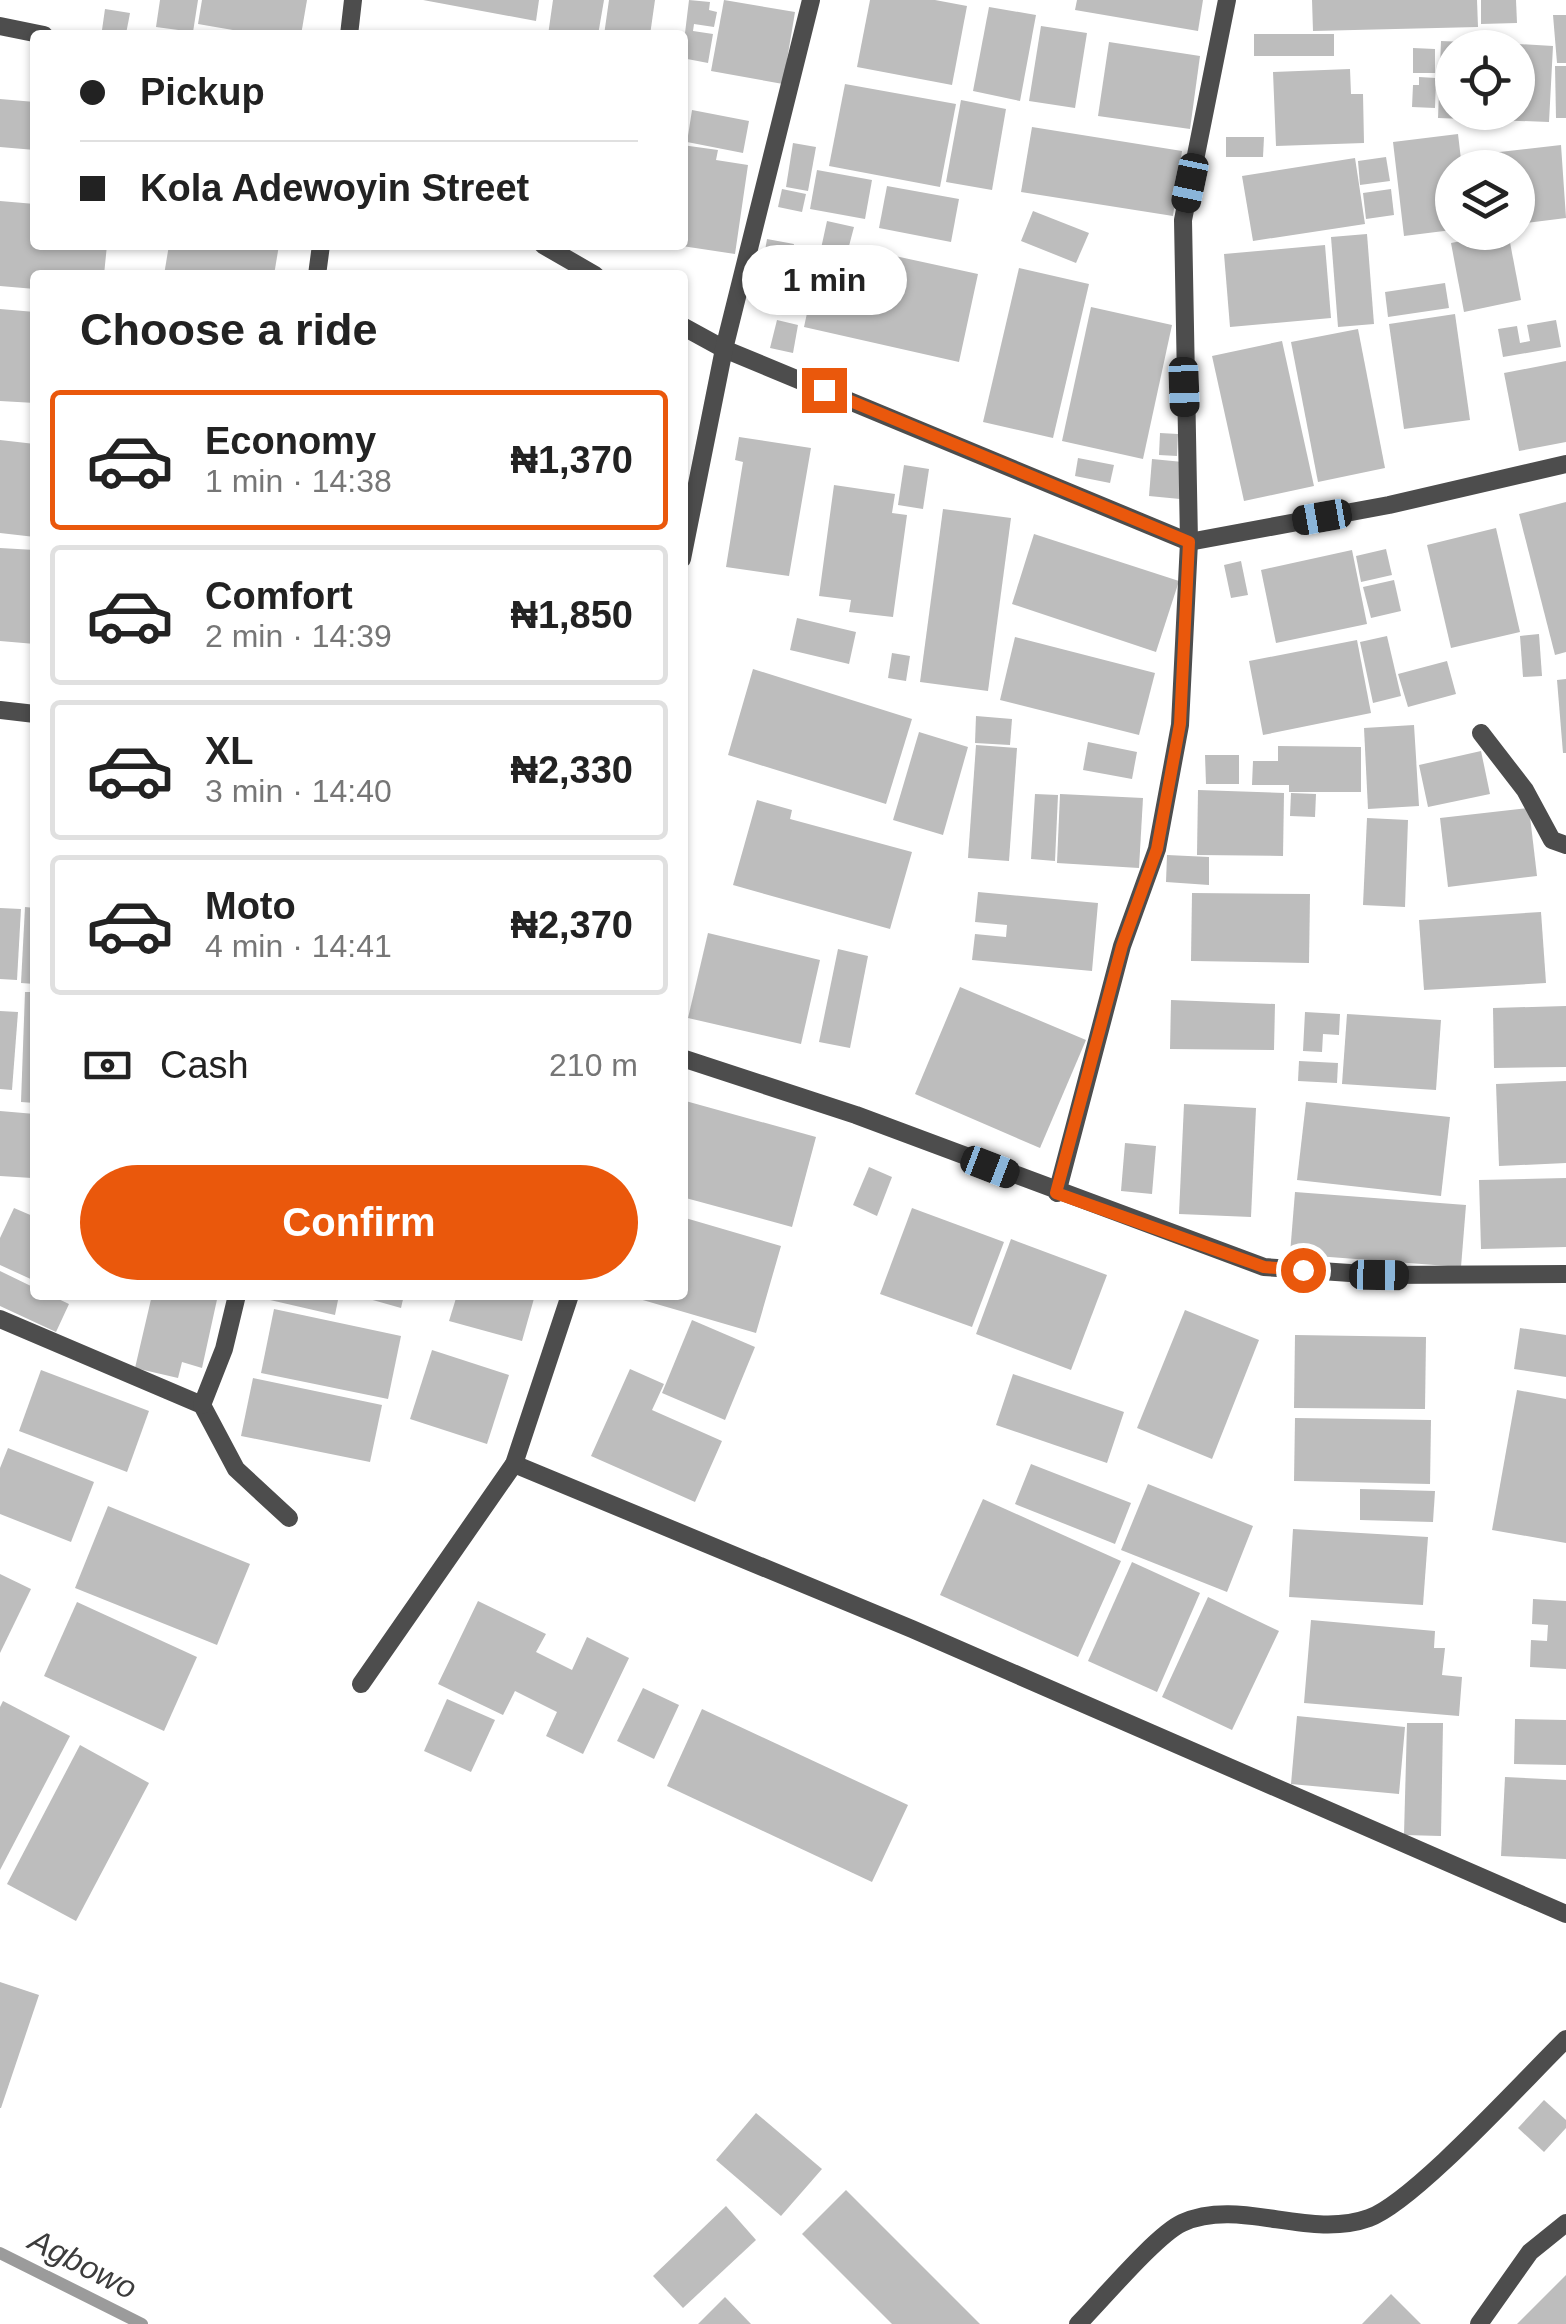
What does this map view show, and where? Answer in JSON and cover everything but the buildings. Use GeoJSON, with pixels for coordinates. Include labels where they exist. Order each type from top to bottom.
{"type":"FeatureCollection","features":[{"type":"Feature","properties":{"kind":"street"},"geometry":{"type":"LineString","coordinates":[[350,30],[354,0]]}},
{"type":"Feature","properties":{"kind":"street"},"geometry":{"type":"LineString","coordinates":[[688,529],[724,350],[811,0]]}},
{"type":"Feature","properties":{"kind":"street"},"geometry":{"type":"LineString","coordinates":[[1056,1193],[1122,946],[1157,849],[1180,724],[1189,542],[1183,220],[1227,0]]}},
{"type":"Feature","properties":{"kind":"street"},"geometry":{"type":"LineString","coordinates":[[0,26],[30,32]]}},
{"type":"Feature","properties":{"kind":"street"},"geometry":{"type":"LineString","coordinates":[[552,250],[586,270]]}},
{"type":"Feature","properties":{"kind":"street"},"geometry":{"type":"LineString","coordinates":[[688,329],[724,350],[1189,542],[1388,505],[1566,464]]}},
{"type":"Feature","properties":{"kind":"street"},"geometry":{"type":"LineString","coordinates":[[0,710],[30,713]]}},
{"type":"Feature","properties":{"kind":"street"},"geometry":{"type":"LineString","coordinates":[[1481,734],[1526,790],[1552,840],[1566,845]]}},
{"type":"Feature","properties":{"kind":"street"},"geometry":{"type":"LineString","coordinates":[[688,1060],[856,1115],[1056,1193],[1264,1267],[1398,1276],[1566,1274]]}},
{"type":"Feature","properties":{"kind":"street"},"geometry":{"type":"LineString","coordinates":[[202,1406],[224,1350],[236,1300]]}},
{"type":"Feature","properties":{"kind":"street"},"geometry":{"type":"LineString","coordinates":[[362,1684],[514,1464],[568,1300]]}},
{"type":"Feature","properties":{"kind":"street"},"geometry":{"type":"LineString","coordinates":[[0,1318],[202,1406],[236,1469],[289,1518]]}},
{"type":"Feature","properties":{"kind":"street"},"geometry":{"type":"LineString","coordinates":[[514,1464],[912,1629],[1566,1914]]}},
{"type":"Feature","properties":{"kind":"street"},"geometry":{"type":"LineString","coordinates":[[1078,2324],[1178,2224],[1220,2215],[1300,2226],[1343,2225],[1373,2217],[1441,2160],[1566,2039]]}},
{"type":"Feature","properties":{"kind":"street"},"geometry":{"type":"LineString","coordinates":[[1480,2324],[1530,2252],[1566,2223]]}},
{"type":"Feature","properties":{"kind":"waterway","name":"Agbowo"},"geometry":{"type":"LineString","coordinates":[[0,2253],[142,2324]]}},
{"type":"Feature","properties":{"kind":"route"},"geometry":{"type":"LineString","coordinates":[[824,390],[1189,542],[1180,724],[1157,849],[1122,946],[1056,1193],[1264,1267],[1303,1270]]}}]}
